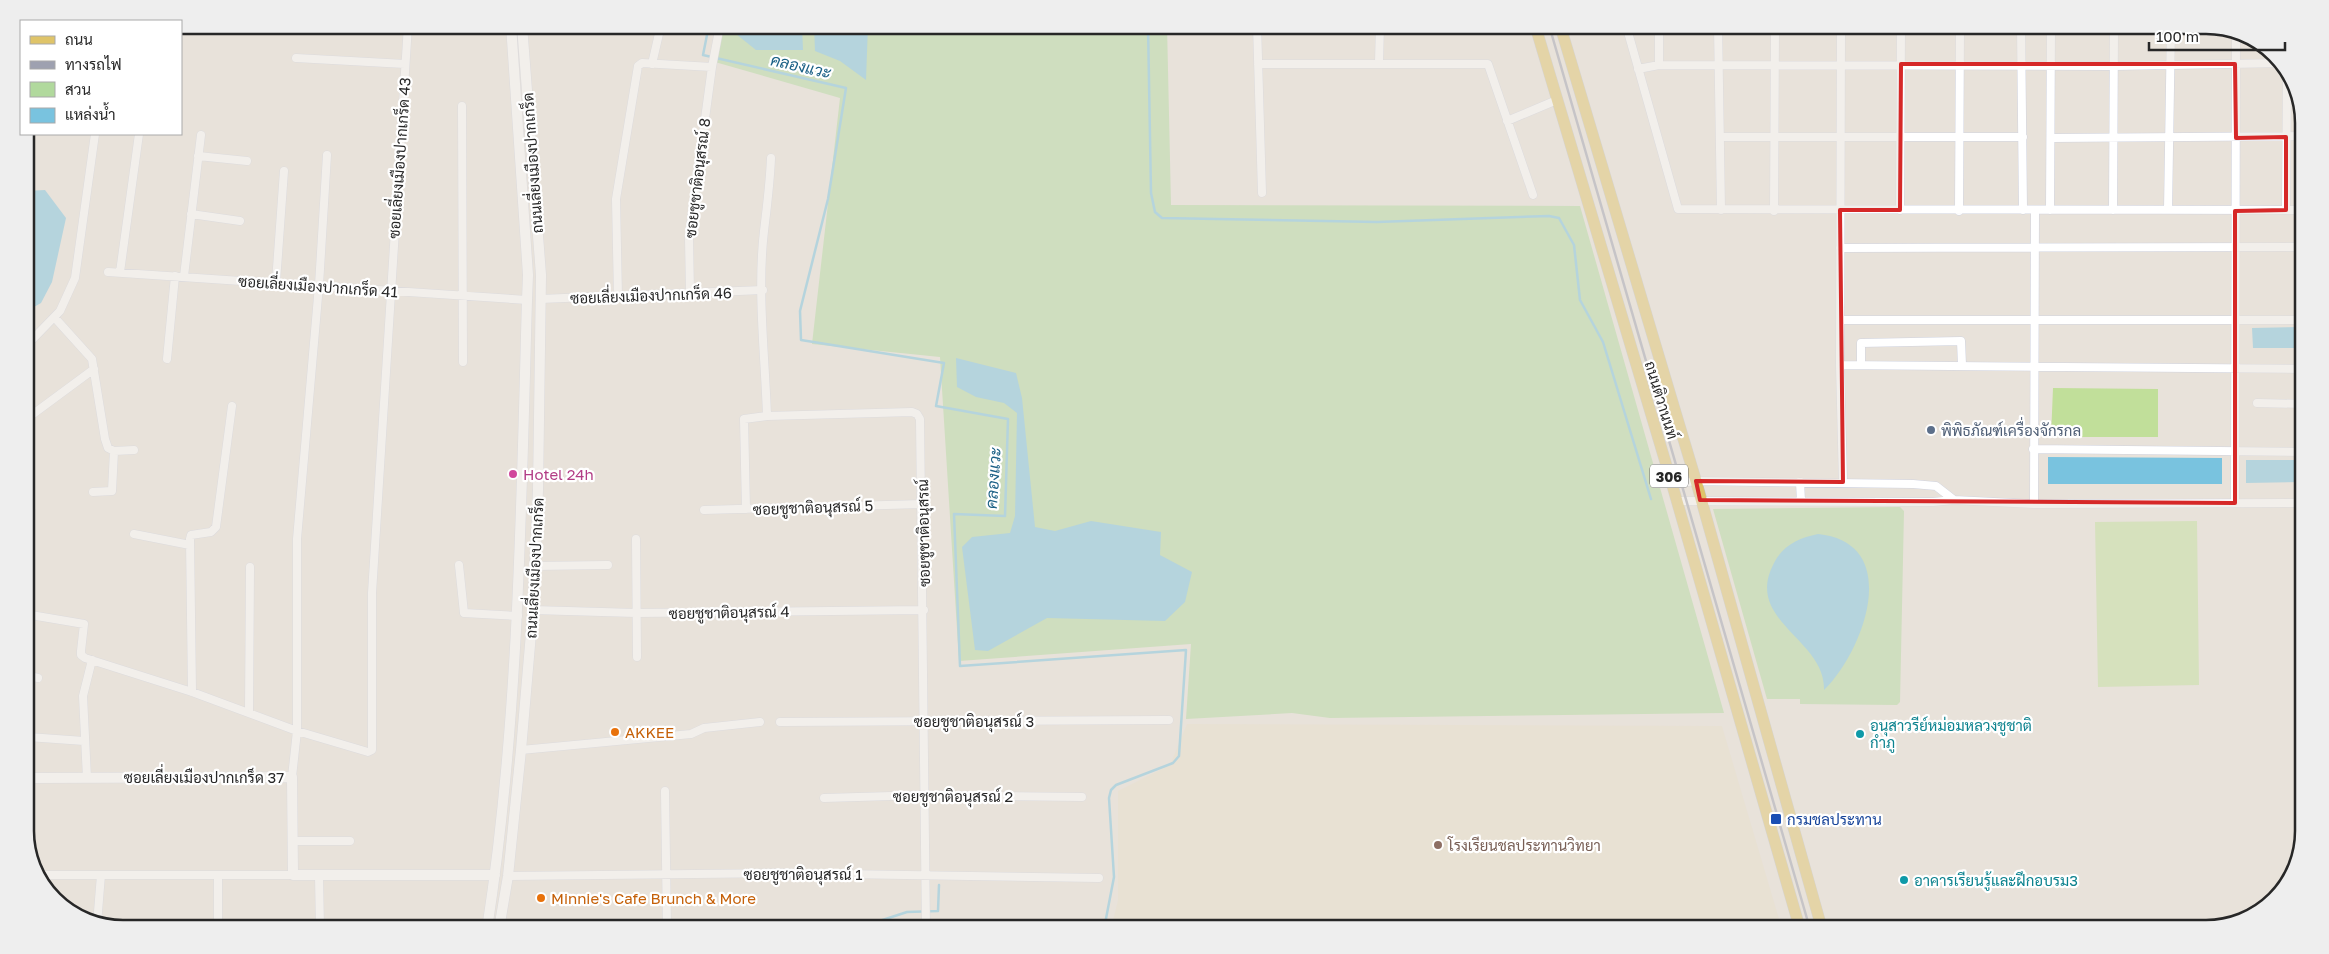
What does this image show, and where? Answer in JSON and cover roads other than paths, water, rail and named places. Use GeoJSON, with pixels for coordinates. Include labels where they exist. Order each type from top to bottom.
{"type":"FeatureCollection","features":[{"type":"Feature","properties":{"kind":"main road","name":"ถนนเลี่ยงเมืองปากเกร็ด"},"geometry":{"type":"LineString","coordinates":[[488,920],[495,875],[518,616],[528,276],[512,34]]}},
{"type":"Feature","properties":{"kind":"main road","name":"ถนนเลี่ยงเมืองปากเกร็ด"},"geometry":{"type":"LineString","coordinates":[[501,920],[508,876],[521,750],[533,610],[538,490],[541,275],[523,34]]}},
{"type":"Feature","properties":{"kind":"main road","name":"ถนนติวานนท์"},"geometry":{"type":"LineString","coordinates":[[1538,34],[1672,484],[1797,920]]}},
{"type":"Feature","properties":{"kind":"main road","name":"ถนนติวานนท์"},"geometry":{"type":"LineString","coordinates":[[1563,34],[1696,481],[1819,920]]}},
{"type":"Feature","properties":{"kind":"main road","name":"ซอยเลี่ยงเมืองปากเกร็ด 37"},"geometry":{"type":"LineString","coordinates":[[34,778],[292,777],[293,875]]}},
{"type":"Feature","properties":{"kind":"main road"},"geometry":{"type":"LineString","coordinates":[[293,875],[495,875]]}},
{"type":"Feature","properties":{"kind":"street","name":"ซอยเลี่ยงเมืองปากเกร็ด 43"},"geometry":{"type":"LineString","coordinates":[[297,731],[368,752],[372,750],[373,746],[372,593],[407,34]]}},
{"type":"Feature","properties":{"kind":"street"},"geometry":{"type":"LineString","coordinates":[[652,64],[659,34]]}},
{"type":"Feature","properties":{"kind":"street","name":"ซอยชูชาติอนุสรณ์ 8"},"geometry":{"type":"LineString","coordinates":[[690,294],[689,237],[712,64],[718,34]]}},
{"type":"Feature","properties":{"kind":"street"},"geometry":{"type":"LineString","coordinates":[[1257,34],[1262,193]]}},
{"type":"Feature","properties":{"kind":"street"},"geometry":{"type":"LineString","coordinates":[[1379,63],[1380,34]]}},
{"type":"Feature","properties":{"kind":"street"},"geometry":{"type":"LineString","coordinates":[[1628,34],[1678,209],[1774,211],[2295,210]]}},
{"type":"Feature","properties":{"kind":"street"},"geometry":{"type":"LineString","coordinates":[[1659,34],[1659,65]]}},
{"type":"Feature","properties":{"kind":"street"},"geometry":{"type":"LineString","coordinates":[[1718,34],[1721,210]]}},
{"type":"Feature","properties":{"kind":"street"},"geometry":{"type":"LineString","coordinates":[[1774,211],[1775,34]]}},
{"type":"Feature","properties":{"kind":"street"},"geometry":{"type":"LineString","coordinates":[[1841,34],[1840,365],[1843,482]]}},
{"type":"Feature","properties":{"kind":"street"},"geometry":{"type":"LineString","coordinates":[[1900,210],[1901,34]]}},
{"type":"Feature","properties":{"kind":"street"},"geometry":{"type":"LineString","coordinates":[[1959,210],[1960,34]]}},
{"type":"Feature","properties":{"kind":"street"},"geometry":{"type":"LineString","coordinates":[[2022,34],[2023,210]]}},
{"type":"Feature","properties":{"kind":"street"},"geometry":{"type":"LineString","coordinates":[[2050,210],[2052,34]]}},
{"type":"Feature","properties":{"kind":"street"},"geometry":{"type":"LineString","coordinates":[[2114,34],[2114,210]]}},
{"type":"Feature","properties":{"kind":"street"},"geometry":{"type":"LineString","coordinates":[[2168,210],[2171,34]]}},
{"type":"Feature","properties":{"kind":"street"},"geometry":{"type":"LineString","coordinates":[[2235,503],[2236,39]]}},
{"type":"Feature","properties":{"kind":"street"},"geometry":{"type":"LineString","coordinates":[[296,58],[405,64]]}},
{"type":"Feature","properties":{"kind":"street"},"geometry":{"type":"LineString","coordinates":[[618,296],[616,199],[637,69],[642,63],[712,64]]}},
{"type":"Feature","properties":{"kind":"street"},"geometry":{"type":"LineString","coordinates":[[1638,69],[1659,65],[2051,64],[2170,66],[2272,63]]}},
{"type":"Feature","properties":{"kind":"street"},"geometry":{"type":"LineString","coordinates":[[1258,64],[1488,64],[1533,195]]}},
{"type":"Feature","properties":{"kind":"street"},"geometry":{"type":"LineString","coordinates":[[2286,210],[2287,84]]}},
{"type":"Feature","properties":{"kind":"street"},"geometry":{"type":"LineString","coordinates":[[1507,121],[1557,100]]}},
{"type":"Feature","properties":{"kind":"street"},"geometry":{"type":"LineString","coordinates":[[462,106],[463,362]]}},
{"type":"Feature","properties":{"kind":"street"},"geometry":{"type":"LineString","coordinates":[[34,338],[55,318],[75,278],[95,135]]}},
{"type":"Feature","properties":{"kind":"street"},"geometry":{"type":"LineString","coordinates":[[120,272],[139,135]]}},
{"type":"Feature","properties":{"kind":"street"},"geometry":{"type":"LineString","coordinates":[[184,276],[201,135]]}},
{"type":"Feature","properties":{"kind":"street"},"geometry":{"type":"LineString","coordinates":[[2051,138],[2295,136]]}},
{"type":"Feature","properties":{"kind":"street"},"geometry":{"type":"LineString","coordinates":[[1720,137],[1775,139],[2023,137]]}},
{"type":"Feature","properties":{"kind":"street"},"geometry":{"type":"LineString","coordinates":[[292,777],[297,731],[297,540],[319,285],[327,155]]}},
{"type":"Feature","properties":{"kind":"street"},"geometry":{"type":"LineString","coordinates":[[198,156],[247,161]]}},
{"type":"Feature","properties":{"kind":"street"},"geometry":{"type":"LineString","coordinates":[[746,509],[744,419],[766,416],[763,290],[764,231],[768,206],[771,158]]}},
{"type":"Feature","properties":{"kind":"street"},"geometry":{"type":"LineString","coordinates":[[276,282],[284,171]]}},
{"type":"Feature","properties":{"kind":"street"},"geometry":{"type":"LineString","coordinates":[[2034,504],[2033,449],[2037,248],[2035,210]]}},
{"type":"Feature","properties":{"kind":"street"},"geometry":{"type":"LineString","coordinates":[[191,214],[240,221]]}},
{"type":"Feature","properties":{"kind":"street"},"geometry":{"type":"LineString","coordinates":[[1840,248],[2295,247]]}},
{"type":"Feature","properties":{"kind":"street","name":"ซอยเลี่ยงเมืองปากเกร็ด 41"},"geometry":{"type":"LineString","coordinates":[[108,272],[527,300]]}},
{"type":"Feature","properties":{"kind":"street"},"geometry":{"type":"LineString","coordinates":[[167,359],[175,276]]}},
{"type":"Feature","properties":{"kind":"street","name":"ซอยเลี่ยงเมืองปากเกร็ด 46"},"geometry":{"type":"LineString","coordinates":[[540,299],[763,290]]}},
{"type":"Feature","properties":{"kind":"street"},"geometry":{"type":"LineString","coordinates":[[55,318],[92,359],[108,448],[114,451],[134,450]]}},
{"type":"Feature","properties":{"kind":"street"},"geometry":{"type":"LineString","coordinates":[[1841,320],[2295,320]]}},
{"type":"Feature","properties":{"kind":"street"},"geometry":{"type":"LineString","coordinates":[[1861,365],[1861,343],[1961,341],[1962,365]]}},
{"type":"Feature","properties":{"kind":"street"},"geometry":{"type":"LineString","coordinates":[[1840,365],[2295,370]]}},
{"type":"Feature","properties":{"kind":"street"},"geometry":{"type":"LineString","coordinates":[[34,413],[94,368]]}},
{"type":"Feature","properties":{"kind":"street"},"geometry":{"type":"LineString","coordinates":[[2257,403],[2295,404]]}},
{"type":"Feature","properties":{"kind":"street"},"geometry":{"type":"LineString","coordinates":[[192,692],[191,535],[211,532],[216,526],[232,406]]}},
{"type":"Feature","properties":{"kind":"street","name":"ซอยชูชาติอนุสรณ์"},"geometry":{"type":"LineString","coordinates":[[766,416],[912,412],[917,414],[920,419],[924,610],[926,920]]}},
{"type":"Feature","properties":{"kind":"street"},"geometry":{"type":"LineString","coordinates":[[2033,449],[2295,452]]}},
{"type":"Feature","properties":{"kind":"street"},"geometry":{"type":"LineString","coordinates":[[93,492],[112,491],[114,451]]}},
{"type":"Feature","properties":{"kind":"street"},"geometry":{"type":"LineString","coordinates":[[1672,484],[1696,481],[1843,482],[1936,486],[1954,500]]}},
{"type":"Feature","properties":{"kind":"street"},"geometry":{"type":"LineString","coordinates":[[1800,482],[1800,501]]}},
{"type":"Feature","properties":{"kind":"street"},"geometry":{"type":"LineString","coordinates":[[1676,501],[1933,502],[1954,500],[2034,504],[2295,503]]}},
{"type":"Feature","properties":{"kind":"street","name":"ซอยชูชาติอนุสรณ์ 5"},"geometry":{"type":"LineString","coordinates":[[704,510],[922,504]]}},
{"type":"Feature","properties":{"kind":"street"},"geometry":{"type":"LineString","coordinates":[[134,534],[190,545]]}},
{"type":"Feature","properties":{"kind":"street"},"geometry":{"type":"LineString","coordinates":[[636,539],[637,657]]}},
{"type":"Feature","properties":{"kind":"street"},"geometry":{"type":"LineString","coordinates":[[459,565],[464,613],[518,616]]}},
{"type":"Feature","properties":{"kind":"street"},"geometry":{"type":"LineString","coordinates":[[534,566],[608,565]]}},
{"type":"Feature","properties":{"kind":"street"},"geometry":{"type":"LineString","coordinates":[[250,568],[250,712]]}},
{"type":"Feature","properties":{"kind":"street","name":"ซอยชูชาติอนุสรณ์ 4"},"geometry":{"type":"LineString","coordinates":[[533,610],[636,613],[924,610]]}},
{"type":"Feature","properties":{"kind":"street"},"geometry":{"type":"LineString","coordinates":[[34,615],[82,623],[85,627],[81,655],[92,660],[250,712],[297,731]]}},
{"type":"Feature","properties":{"kind":"street"},"geometry":{"type":"LineString","coordinates":[[87,778],[83,696],[92,660]]}},
{"type":"Feature","properties":{"kind":"street"},"geometry":{"type":"LineString","coordinates":[[34,677],[38,678]]}},
{"type":"Feature","properties":{"kind":"street","name":"ซอยชูชาติอนุสรณ์ 3"},"geometry":{"type":"LineString","coordinates":[[780,722],[1169,720]]}},
{"type":"Feature","properties":{"kind":"street"},"geometry":{"type":"LineString","coordinates":[[521,750],[690,734],[704,728],[760,722]]}},
{"type":"Feature","properties":{"kind":"street"},"geometry":{"type":"LineString","coordinates":[[34,737],[84,741]]}},
{"type":"Feature","properties":{"kind":"street"},"geometry":{"type":"LineString","coordinates":[[665,791],[667,920]]}},
{"type":"Feature","properties":{"kind":"street","name":"ซอยชูชาติอนุสรณ์ 2"},"geometry":{"type":"LineString","coordinates":[[824,798],[926,795],[1082,796]]}},
{"type":"Feature","properties":{"kind":"street"},"geometry":{"type":"LineString","coordinates":[[293,841],[350,842]]}},
{"type":"Feature","properties":{"kind":"street","name":"ซอยชูชาติอนุสรณ์ 1"},"geometry":{"type":"LineString","coordinates":[[508,876],[667,876],[777,873],[1099,878]]}},
{"type":"Feature","properties":{"kind":"street"},"geometry":{"type":"LineString","coordinates":[[45,875],[293,875]]}},
{"type":"Feature","properties":{"kind":"street"},"geometry":{"type":"LineString","coordinates":[[98,917],[101,875]]}},
{"type":"Feature","properties":{"kind":"street"},"geometry":{"type":"LineString","coordinates":[[218,875],[218,919]]}},
{"type":"Feature","properties":{"kind":"street"},"geometry":{"type":"LineString","coordinates":[[319,875],[320,920]]}},
{"type":"Feature","properties":{"kind":"water"},"geometry":{"type":"Polygon","coordinates":[[[736,34],[802,34],[803,50],[756,50],[736,34]]]}},
{"type":"Feature","properties":{"kind":"water"},"geometry":{"type":"Polygon","coordinates":[[[814,34],[868,34],[866,80],[840,61],[815,51],[814,34]]]}},
{"type":"Feature","properties":{"kind":"water"},"geometry":{"type":"Polygon","coordinates":[[[45,190],[66,218],[52,282],[41,303],[34,307],[34,191],[45,190]]]}},
{"type":"Feature","properties":{"kind":"water"},"geometry":{"type":"Polygon","coordinates":[[[2295,327],[2295,348],[2253,348],[2252,328],[2295,327]]]}},
{"type":"Feature","properties":{"kind":"water"},"geometry":{"type":"Polygon","coordinates":[[[956,358],[1016,373],[1022,398],[1035,527],[1055,531],[1091,521],[1161,532],[1160,555],[1192,572],[1185,602],[1165,621],[1047,618],[988,651],[975,650],[962,547],[972,537],[1010,533],[1015,516],[1017,413],[1004,403],[976,397],[957,387],[956,358]]]}},
{"type":"Feature","properties":{"kind":"water"},"geometry":{"type":"Polygon","coordinates":[[[2048,457],[2222,458],[2222,484],[2048,484],[2048,457]]]}},
{"type":"Feature","properties":{"kind":"water"},"geometry":{"type":"Polygon","coordinates":[[[2246,460],[2295,460],[2295,482],[2246,483],[2246,460]]]}},
{"type":"Feature","properties":{"kind":"water"},"geometry":{"type":"Polygon","coordinates":[[[1818,534],[1845,542],[1861,557],[1868,577],[1868,601],[1862,626],[1852,650],[1839,672],[1824,690],[1821,672],[1813,657],[1777,615],[1769,600],[1767,583],[1774,563],[1782,551],[1798,540],[1818,534]]]}},
{"type":"Feature","properties":{"kind":"waterway","name":"คลองแวะ"},"geometry":{"type":"LineString","coordinates":[[707,34],[703,55],[846,88],[828,199],[800,311],[801,340],[944,363],[936,406],[1008,419],[1005,516],[954,514],[960,666],[1186,650],[1179,756],[1173,763],[1116,785],[1111,790],[1109,798],[1114,877],[1106,920]]}},
{"type":"Feature","properties":{"kind":"waterway"},"geometry":{"type":"LineString","coordinates":[[1148,34],[1151,193],[1155,212],[1162,218],[1377,222],[1549,216],[1559,218],[1574,245],[1580,300],[1603,342],[1651,499]]}},
{"type":"Feature","properties":{"kind":"waterway","name":"คลองแวะ"},"geometry":{"type":"LineString","coordinates":[[883,920],[907,912],[938,911],[939,885]]}},
{"type":"Feature","properties":{"kind":"railway"},"geometry":{"type":"LineString","coordinates":[[1552,34],[1807,920]]}},
{"type":"Feature","properties":{"kind":"place","name":"พิพิธภัณฑ์เครื่องจักรกล"},"geometry":{"type":"Point","coordinates":[1931,430]}},
{"type":"Feature","properties":{"kind":"place","name":"Hotel 24h"},"geometry":{"type":"Point","coordinates":[513,474]}},
{"type":"Feature","properties":{"kind":"place","name":"AKKEE"},"geometry":{"type":"Point","coordinates":[615,732]}},
{"type":"Feature","properties":{"kind":"place","name":"อนุสาวรีย์หม่อมหลวงชูชาติ กำภู"},"geometry":{"type":"Point","coordinates":[1860,734]}},
{"type":"Feature","properties":{"kind":"place","name":"กรมชลประทาน"},"geometry":{"type":"Point","coordinates":[1776,819]}},
{"type":"Feature","properties":{"kind":"place","name":"โรงเรียนชลประทานวิทยา"},"geometry":{"type":"Point","coordinates":[1438,845]}},
{"type":"Feature","properties":{"kind":"place","name":"อาคารเรียนรู้และฝึกอบรม3"},"geometry":{"type":"Point","coordinates":[1904,880]}},
{"type":"Feature","properties":{"kind":"place","name":"Minnie's Cafe Brunch & More"},"geometry":{"type":"Point","coordinates":[541,898]}}]}
